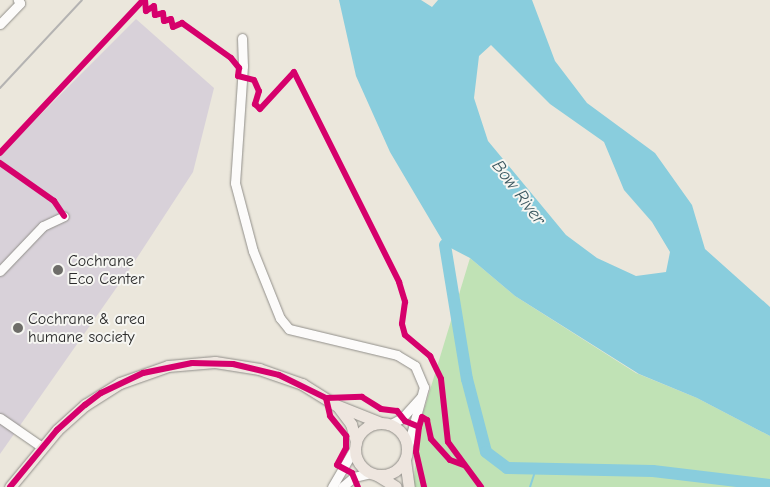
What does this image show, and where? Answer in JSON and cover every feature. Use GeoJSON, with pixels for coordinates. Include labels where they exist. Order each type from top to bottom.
{"type":"FeatureCollection","features":[{"type":"Feature","properties":{"kind":"main road"},"geometry":{"type":"LineString","coordinates":[[10,487],[42,447],[71,417],[101,393],[143,373],[184,364],[215,362],[259,369],[302,384],[336,405],[385,424],[402,434],[410,487]]}},
{"type":"Feature","properties":{"kind":"main road"},"geometry":{"type":"LineString","coordinates":[[336,405],[351,424],[359,463],[396,487]]}},
{"type":"Feature","properties":{"kind":"main road"},"geometry":{"type":"LineString","coordinates":[[356,444],[365,429],[385,424]]}},
{"type":"Feature","properties":{"kind":"main road"},"geometry":{"type":"LineString","coordinates":[[374,474],[393,472],[406,454]]}},
{"type":"Feature","properties":{"kind":"street"},"geometry":{"type":"LineString","coordinates":[[0,24],[20,3],[18,0]]}},
{"type":"Feature","properties":{"kind":"street"},"geometry":{"type":"LineString","coordinates":[[242,38],[243,66],[234,163],[235,183],[253,251],[284,325],[295,333],[407,358],[420,372],[422,394],[406,454]]}},
{"type":"Feature","properties":{"kind":"street"},"geometry":{"type":"LineString","coordinates":[[0,271],[43,226],[64,216]]}},
{"type":"Feature","properties":{"kind":"street"},"geometry":{"type":"LineString","coordinates":[[385,424],[402,418],[422,394]]}},
{"type":"Feature","properties":{"kind":"street"},"geometry":{"type":"LineString","coordinates":[[0,418],[42,447]]}},
{"type":"Feature","properties":{"kind":"street"},"geometry":{"type":"LineString","coordinates":[[332,487],[356,444]]}},
{"type":"Feature","properties":{"kind":"street"},"geometry":{"type":"LineString","coordinates":[[342,487],[354,476],[374,474]]}},
{"type":"Feature","properties":{"kind":"shaded area"},"geometry":{"type":"Polygon","coordinates":[[[136,19],[214,88],[193,172],[131,267],[0,454],[0,155],[136,19]]]}},
{"type":"Feature","properties":{"kind":"green space"},"geometry":{"type":"Polygon","coordinates":[[[470,258],[515,296],[636,373],[697,398],[770,436],[770,487],[413,487],[420,423],[470,258]]]}},
{"type":"Feature","properties":{"kind":"water","name":"Bow River"},"geometry":{"type":"Polygon","coordinates":[[[339,0],[421,0],[432,7],[438,0],[532,0],[555,61],[587,103],[655,153],[692,205],[705,249],[770,307],[770,436],[697,398],[639,374],[515,296],[470,258],[445,245],[390,152],[356,76],[339,0]],[[491,45],[479,56],[474,98],[488,141],[566,235],[597,258],[636,276],[666,272],[670,252],[652,222],[624,190],[604,142],[550,104],[491,45]]]}},
{"type":"Feature","properties":{"kind":"waterway"},"geometry":{"type":"LineString","coordinates":[[445,245],[467,379],[486,452],[507,468],[653,471],[770,485]]}},
{"type":"Feature","properties":{"kind":"waterway"},"geometry":{"type":"LineString","coordinates":[[530,487],[536,468]]}},
{"type":"Feature","properties":{"kind":"railway"},"geometry":{"type":"LineString","coordinates":[[0,88],[82,0]]}},
{"type":"Feature","properties":{"kind":"cycle path"},"geometry":{"type":"LineString","coordinates":[[0,153],[143,0]]}},
{"type":"Feature","properties":{"kind":"cycle path"},"geometry":{"type":"LineString","coordinates":[[145,0],[146,11],[154,6],[155,15],[163,13],[164,21],[171,19],[173,27],[182,23],[231,58],[239,68],[238,76],[254,80],[259,91],[255,104],[260,109],[294,72],[399,282],[405,302],[402,324],[405,335],[430,356],[441,379],[448,442],[481,487]]}},
{"type":"Feature","properties":{"kind":"cycle path"},"geometry":{"type":"LineString","coordinates":[[0,163],[54,201],[64,216]]}},
{"type":"Feature","properties":{"kind":"cycle path"},"geometry":{"type":"LineString","coordinates":[[10,487],[57,430],[85,405],[101,393],[143,373],[192,363],[233,364],[279,375],[326,398]]}},
{"type":"Feature","properties":{"kind":"cycle path"},"geometry":{"type":"LineString","coordinates":[[326,398],[362,397],[381,409],[397,411],[405,421],[419,427],[416,452],[424,487]]}},
{"type":"Feature","properties":{"kind":"cycle path"},"geometry":{"type":"LineString","coordinates":[[326,398],[330,416],[346,436],[346,448],[337,465],[352,473],[358,487]]}},
{"type":"Feature","properties":{"kind":"cycle path"},"geometry":{"type":"LineString","coordinates":[[419,427],[422,417],[427,420],[431,439],[450,460],[464,465]]}},
{"type":"Feature","properties":{"kind":"place","name":"Cochrane Eco Center"},"geometry":{"type":"Point","coordinates":[58,270]}},
{"type":"Feature","properties":{"kind":"place","name":"Cochrane & area humane society"},"geometry":{"type":"Point","coordinates":[18,328]}}]}
